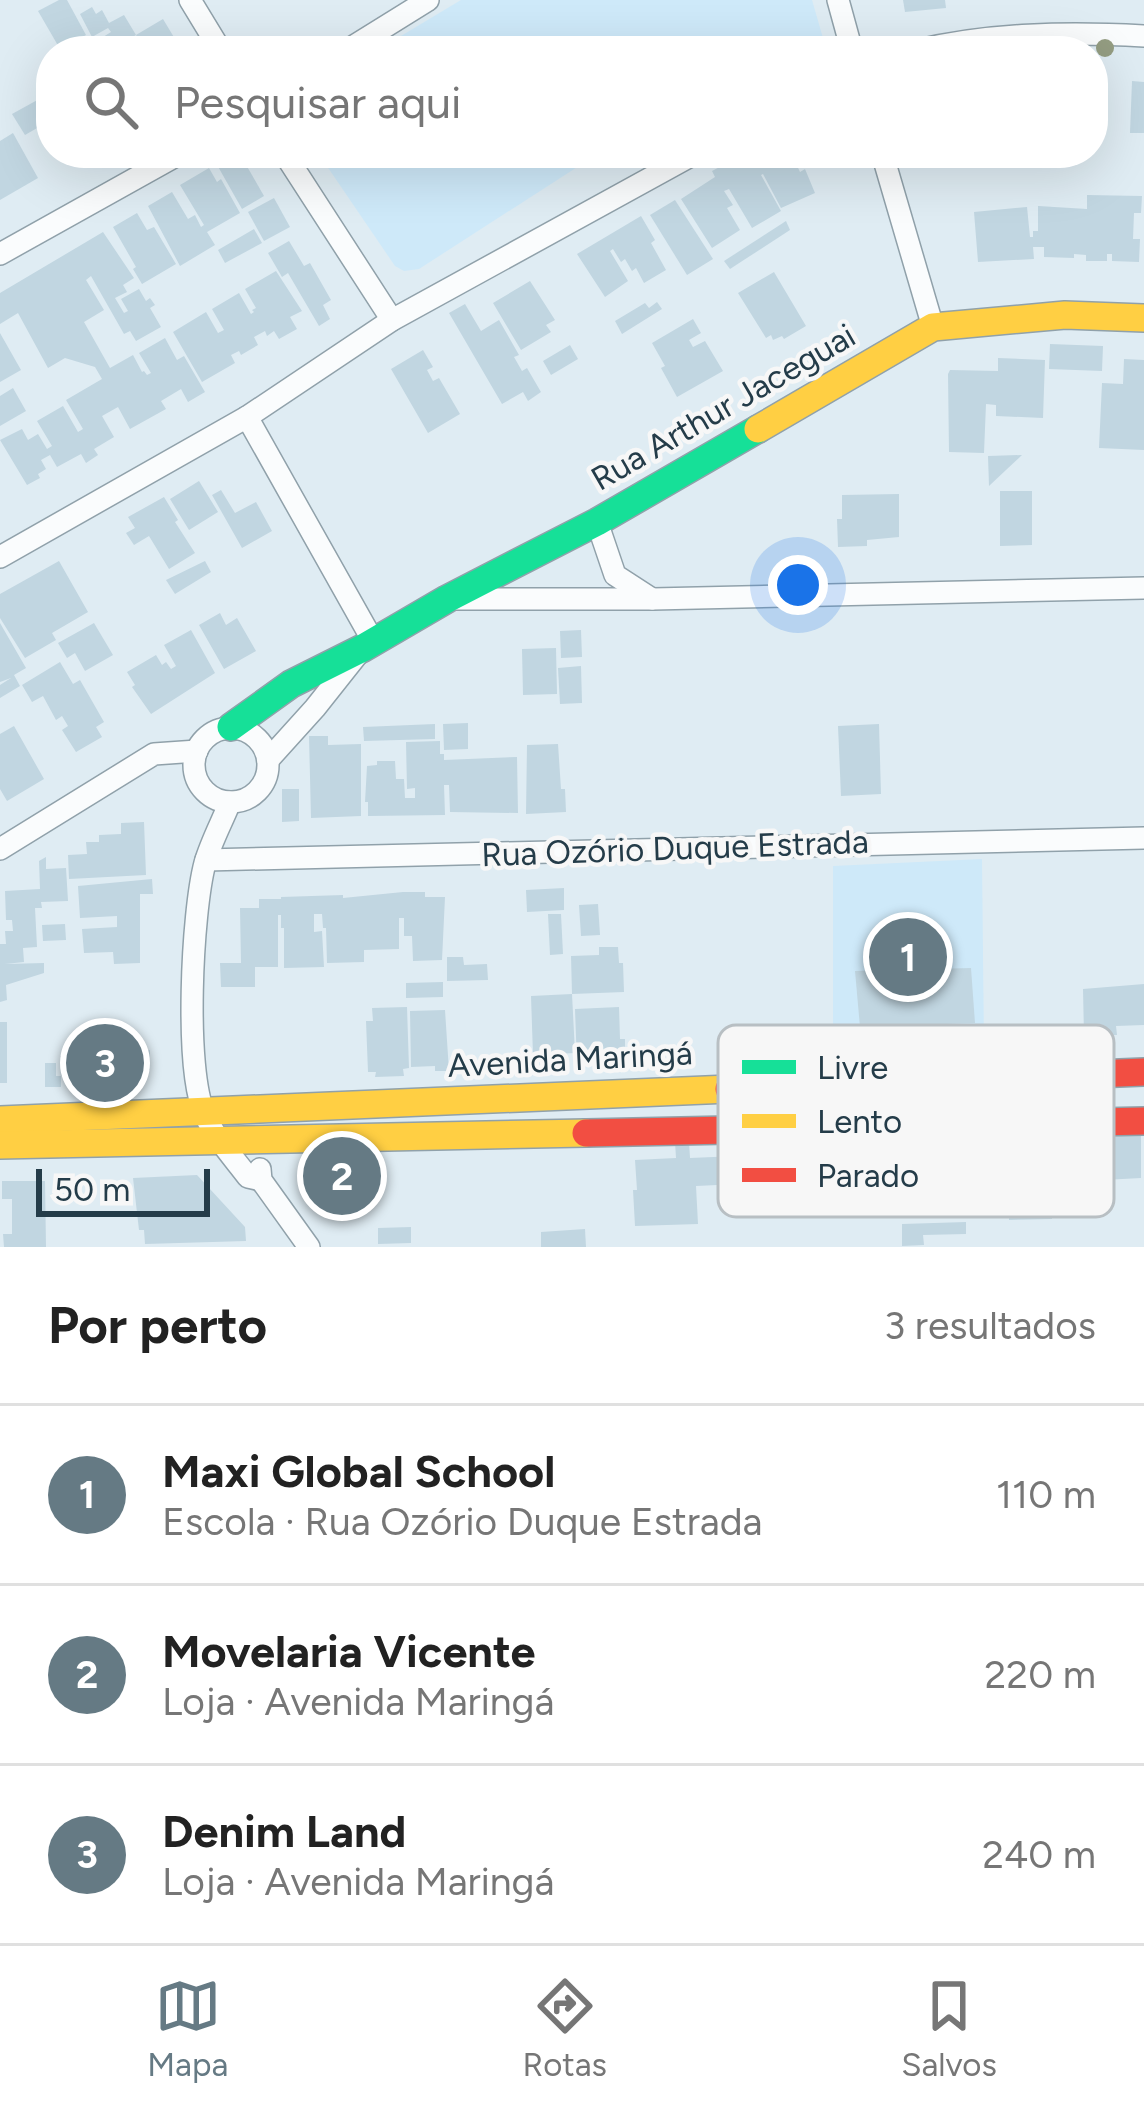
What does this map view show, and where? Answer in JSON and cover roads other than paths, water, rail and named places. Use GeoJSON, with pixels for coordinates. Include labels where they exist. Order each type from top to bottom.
{"type":"FeatureCollection","features":[{"type":"Feature","properties":{"kind":"main road","name":"Rua Arthur Jaceguai"},"geometry":{"type":"LineString","coordinates":[[231,728],[291,684],[597,522],[933,327],[1065,314],[1144,318]]}},
{"type":"Feature","properties":{"kind":"main road","name":"Avenida Maringá"},"geometry":{"type":"LineString","coordinates":[[1114,1073],[1144,1072]]}},
{"type":"Feature","properties":{"kind":"main road","name":"Avenida Maringá"},"geometry":{"type":"LineString","coordinates":[[0,1120],[718,1090]]}},
{"type":"Feature","properties":{"kind":"main road"},"geometry":{"type":"LineString","coordinates":[[1114,1121],[1144,1120]]}},
{"type":"Feature","properties":{"kind":"main road"},"geometry":{"type":"LineString","coordinates":[[0,1145],[718,1129]]}},
{"type":"Feature","properties":{"kind":"street"},"geometry":{"type":"LineString","coordinates":[[190,0],[212,36]]}},
{"type":"Feature","properties":{"kind":"street"},"geometry":{"type":"LineString","coordinates":[[370,36],[428,0]]}},
{"type":"Feature","properties":{"kind":"street"},"geometry":{"type":"LineString","coordinates":[[838,0],[848,36]]}},
{"type":"Feature","properties":{"kind":"street"},"geometry":{"type":"LineString","coordinates":[[1027,36],[1144,35]]}},
{"type":"Feature","properties":{"kind":"street"},"geometry":{"type":"LineString","coordinates":[[0,254],[154,168]]}},
{"type":"Feature","properties":{"kind":"street"},"geometry":{"type":"LineString","coordinates":[[294,168],[392,320]]}},
{"type":"Feature","properties":{"kind":"street"},"geometry":{"type":"LineString","coordinates":[[0,557],[247,418],[392,320],[669,168]]}},
{"type":"Feature","properties":{"kind":"street"},"geometry":{"type":"LineString","coordinates":[[886,168],[933,327]]}},
{"type":"Feature","properties":{"kind":"street"},"geometry":{"type":"LineString","coordinates":[[247,418],[368,644]]}},
{"type":"Feature","properties":{"kind":"street"},"geometry":{"type":"LineString","coordinates":[[597,522],[615,575],[652,599]]}},
{"type":"Feature","properties":{"kind":"street"},"geometry":{"type":"LineString","coordinates":[[447,599],[1144,588]]}},
{"type":"Feature","properties":{"kind":"street","name":"Rua Arthur Jaceguai"},"geometry":{"type":"LineString","coordinates":[[268,760],[368,644]]}},
{"type":"Feature","properties":{"kind":"street"},"geometry":{"type":"LineString","coordinates":[[231,728],[256,736],[264,747],[268,771],[258,791],[230,802],[210,796],[199,783],[194,763],[196,751],[212,733],[231,728]]}},
{"type":"Feature","properties":{"kind":"street"},"geometry":{"type":"LineString","coordinates":[[0,849],[154,754],[196,751]]}},
{"type":"Feature","properties":{"kind":"street"},"geometry":{"type":"LineString","coordinates":[[230,802],[206,860],[192,1000],[210,1111],[228,1140],[260,1170],[261,1180],[309,1247]]}},
{"type":"Feature","properties":{"kind":"street","name":"Rua Ozório Duque Estrada"},"geometry":{"type":"LineString","coordinates":[[206,860],[1144,838]]}},
{"type":"Feature","properties":{"kind":"place","name":"Maxi Global School"},"geometry":{"type":"Point","coordinates":[908,957]}},
{"type":"Feature","properties":{"kind":"place","name":"Denim Land"},"geometry":{"type":"Point","coordinates":[105,1063]}},
{"type":"Feature","properties":{"kind":"place","name":"Movelaria Vicente"},"geometry":{"type":"Point","coordinates":[342,1176]}}]}
